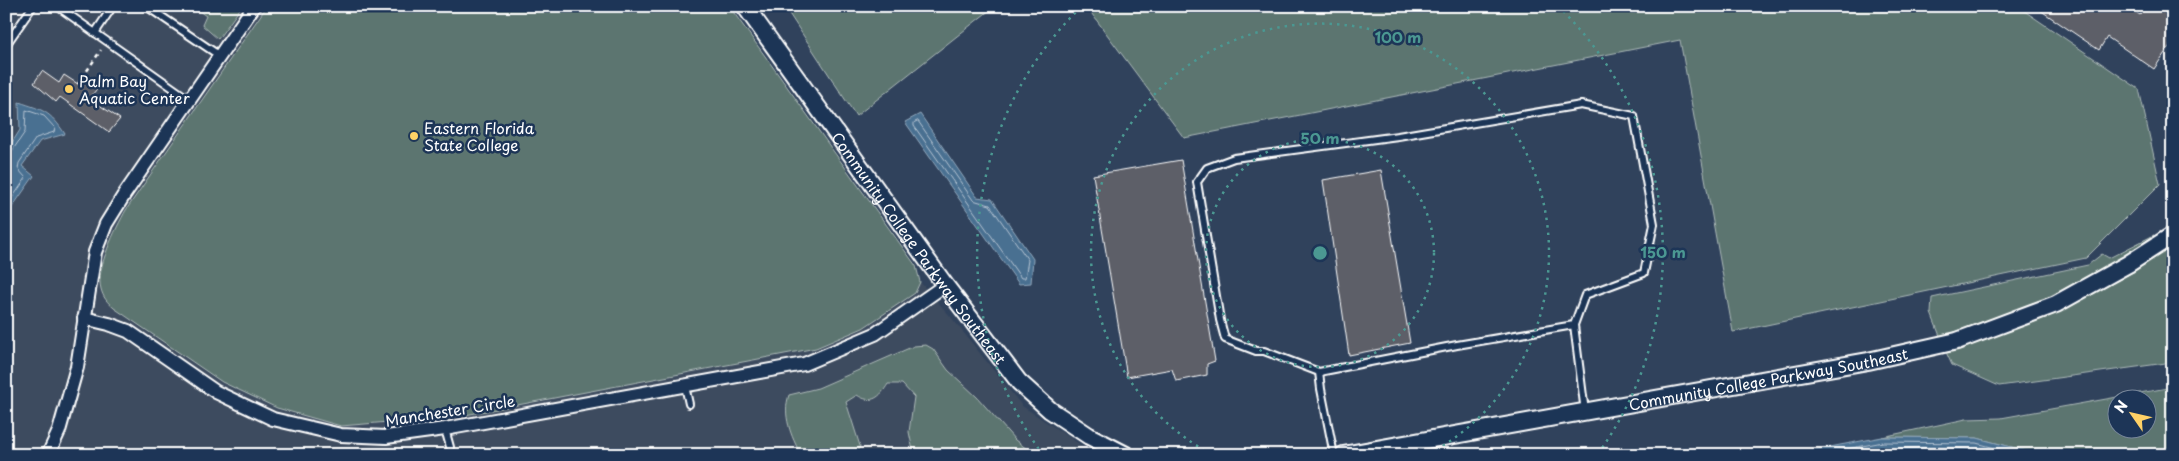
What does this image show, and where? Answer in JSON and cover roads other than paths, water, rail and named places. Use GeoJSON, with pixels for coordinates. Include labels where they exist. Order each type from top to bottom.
{"type":"FeatureCollection","features":[{"type":"Feature","properties":{"kind":"street"},"geometry":{"type":"LineString","coordinates":[[48,455],[59,431],[77,368],[95,252],[106,224],[254,6]]}},
{"type":"Feature","properties":{"kind":"street","name":"Community College Parkway Southeast"},"geometry":{"type":"LineString","coordinates":[[745,6],[945,285],[1019,382],[1050,410],[1090,436],[1126,455]]}},
{"type":"Feature","properties":{"kind":"street","name":"Community College Parkway Southeast"},"geometry":{"type":"LineString","coordinates":[[1343,455],[1868,361],[1957,341],[2056,304],[2128,264],[2173,235]]}},
{"type":"Feature","properties":{"kind":"street","name":"Manchester Circle"},"geometry":{"type":"LineString","coordinates":[[84,318],[128,331],[216,392],[273,419],[341,435],[386,437],[445,429],[804,364],[875,334],[945,285]]}},
{"type":"Feature","properties":{"kind":"lane"},"geometry":{"type":"LineString","coordinates":[[6,45],[33,6]]}},
{"type":"Feature","properties":{"kind":"lane"},"geometry":{"type":"LineString","coordinates":[[57,6],[190,100]]}},
{"type":"Feature","properties":{"kind":"lane"},"geometry":{"type":"LineString","coordinates":[[95,33],[113,6]]}},
{"type":"Feature","properties":{"kind":"lane"},"geometry":{"type":"LineString","coordinates":[[146,6],[220,56]]}},
{"type":"Feature","properties":{"kind":"lane"},"geometry":{"type":"LineString","coordinates":[[1574,324],[1319,372],[1264,351],[1256,351],[1225,339],[1220,320],[1197,182],[1207,168],[1228,162],[1234,158],[1398,136],[1581,105],[1634,116],[1654,224],[1644,273],[1585,295],[1574,324],[1585,412]]}},
{"type":"Feature","properties":{"kind":"lane"},"geometry":{"type":"LineString","coordinates":[[1319,372],[1320,389],[1334,455]]}},
{"type":"Feature","properties":{"kind":"lane"},"geometry":{"type":"LineString","coordinates":[[685,386],[689,404]]}},
{"type":"Feature","properties":{"kind":"lane"},"geometry":{"type":"LineString","coordinates":[[445,429],[450,447]]}},
{"type":"Feature","properties":{"kind":"water"},"geometry":{"type":"Polygon","coordinates":[[[19,102],[45,112],[55,120],[65,134],[40,141],[22,166],[34,176],[6,216],[6,152],[20,130],[19,102]]]}},
{"type":"Feature","properties":{"kind":"water"},"geometry":{"type":"Polygon","coordinates":[[[920,114],[977,197],[992,199],[1033,259],[1031,283],[1019,284],[905,122],[920,114]]]}},
{"type":"Feature","properties":{"kind":"water"},"geometry":{"type":"Polygon","coordinates":[[[1882,437],[1977,438],[2042,455],[1788,455],[1882,437]]]}},
{"type":"Feature","properties":{"kind":"place","name":"Palm Bay Aquatic Center"},"geometry":{"type":"Point","coordinates":[69,89]}},
{"type":"Feature","properties":{"kind":"place","name":"Eastern Florida State College"},"geometry":{"type":"Point","coordinates":[414,136]}}]}
